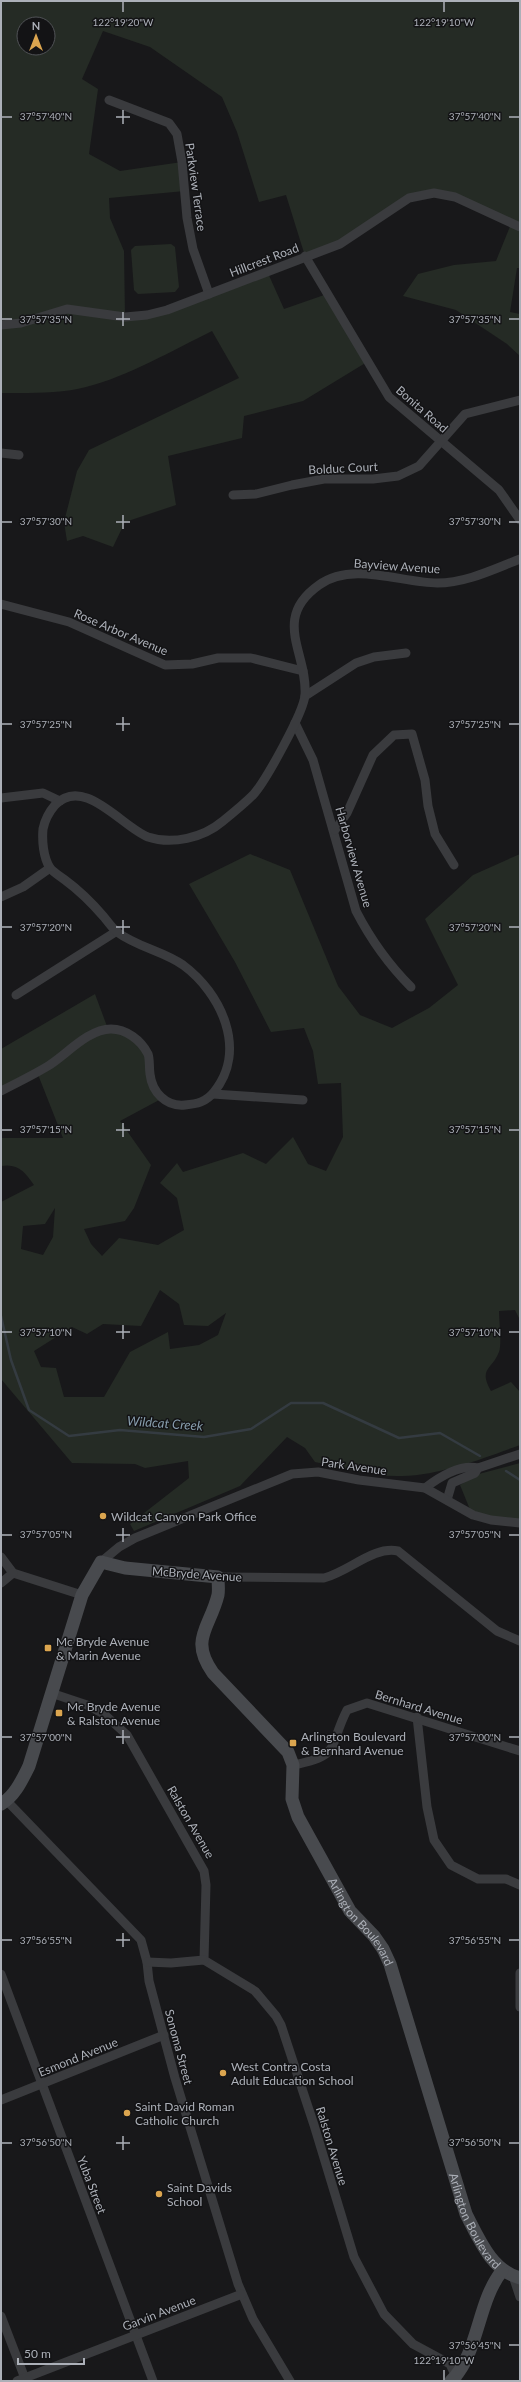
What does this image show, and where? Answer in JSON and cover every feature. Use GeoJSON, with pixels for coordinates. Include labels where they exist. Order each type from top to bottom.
{"type":"FeatureCollection","features":[{"type":"Feature","properties":{"kind":"main road","name":"McBryde Avenue"},"geometry":{"type":"LineString","coordinates":[[101,1562],[125,1568],[218,1577]]}},
{"type":"Feature","properties":{"kind":"main road"},"geometry":{"type":"LineString","coordinates":[[3,1802],[19,1786],[29,1766],[82,1595],[101,1562]]}},
{"type":"Feature","properties":{"kind":"main road","name":"Arlington Boulevard"},"geometry":{"type":"LineString","coordinates":[[218,1577],[218,1594],[202,1636],[202,1651],[206,1663],[212,1673],[288,1752],[293,1765],[292,1799],[298,1817],[350,1911],[383,1948],[390,1964],[466,2214],[482,2244],[512,2275]]}},
{"type":"Feature","properties":{"kind":"main road"},"geometry":{"type":"LineString","coordinates":[[455,2379],[467,2354],[493,2283],[512,2275]]}},
{"type":"Feature","properties":{"kind":"street","name":"Parkview Terrace"},"geometry":{"type":"LineString","coordinates":[[109,100],[169,123],[177,134],[182,162],[187,218],[194,249],[209,294]]}},
{"type":"Feature","properties":{"kind":"street","name":"Hillcrest Road"},"geometry":{"type":"LineString","coordinates":[[1,325],[21,323],[67,309],[125,317],[147,315],[209,294],[305,256],[340,244],[408,198],[434,193],[455,197],[520,227]]}},
{"type":"Feature","properties":{"kind":"street","name":"Bonita Road"},"geometry":{"type":"LineString","coordinates":[[305,256],[389,397],[499,490],[520,520]]}},
{"type":"Feature","properties":{"kind":"street","name":"Bolduc Court"},"geometry":{"type":"LineString","coordinates":[[233,495],[256,494],[292,484],[324,479],[373,479],[398,476],[419,466],[440,440],[465,414],[520,400]]}},
{"type":"Feature","properties":{"kind":"street"},"geometry":{"type":"LineString","coordinates":[[1,453],[19,455]]}},
{"type":"Feature","properties":{"kind":"street","name":"Bayview Avenue"},"geometry":{"type":"LineString","coordinates":[[305,696],[303,671],[294,636],[297,608],[320,584],[349,574],[388,575],[437,583],[465,580],[520,558]]}},
{"type":"Feature","properties":{"kind":"street","name":"Rose Arbor Avenue"},"geometry":{"type":"LineString","coordinates":[[1,604],[69,622],[165,665],[192,664],[218,658],[251,658],[303,671]]}},
{"type":"Feature","properties":{"kind":"street"},"geometry":{"type":"LineString","coordinates":[[1,1091],[51,1064],[81,1040],[108,1029],[130,1033],[148,1054],[150,1079],[161,1099],[177,1106],[200,1104],[212,1094],[226,1073],[230,1051],[228,1028],[220,1007],[205,983],[180,962],[148,950],[116,931],[79,891],[50,868],[43,847],[43,827],[48,813],[60,801],[75,796],[98,802],[145,836],[165,841],[188,839],[216,827],[256,793],[295,723],[305,696],[356,663],[374,657],[406,653]]}},
{"type":"Feature","properties":{"kind":"street","name":"Harborview Avenue"},"geometry":{"type":"LineString","coordinates":[[295,723],[313,760],[356,911],[368,934],[392,968],[411,987]]}},
{"type":"Feature","properties":{"kind":"street"},"geometry":{"type":"LineString","coordinates":[[334,830],[347,813],[373,754],[394,735],[412,734],[425,780],[428,806],[434,834],[454,865]]}},
{"type":"Feature","properties":{"kind":"street"},"geometry":{"type":"LineString","coordinates":[[1,798],[43,793],[60,801]]}},
{"type":"Feature","properties":{"kind":"street"},"geometry":{"type":"LineString","coordinates":[[1,897],[23,887],[50,868]]}},
{"type":"Feature","properties":{"kind":"street"},"geometry":{"type":"LineString","coordinates":[[16,995],[116,931]]}},
{"type":"Feature","properties":{"kind":"street"},"geometry":{"type":"LineString","coordinates":[[212,1094],[303,1100]]}},
{"type":"Feature","properties":{"kind":"street"},"geometry":{"type":"LineString","coordinates":[[425,1488],[441,1476],[472,1467],[478,1468],[520,1454]]}},
{"type":"Feature","properties":{"kind":"street"},"geometry":{"type":"LineString","coordinates":[[452,1483],[475,1473],[478,1468]]}},
{"type":"Feature","properties":{"kind":"street","name":"Park Avenue"},"geometry":{"type":"LineString","coordinates":[[101,1562],[119,1547],[135,1538],[292,1474],[318,1472],[359,1480],[425,1488],[474,1515],[491,1520],[520,1523]]}},
{"type":"Feature","properties":{"kind":"street"},"geometry":{"type":"LineString","coordinates":[[448,1474],[451,1477],[452,1483],[448,1500]]}},
{"type":"Feature","properties":{"kind":"street","name":"McBryde Avenue"},"geometry":{"type":"LineString","coordinates":[[218,1577],[324,1578],[340,1574],[378,1551],[388,1549],[398,1551],[497,1631],[520,1641]]}},
{"type":"Feature","properties":{"kind":"street"},"geometry":{"type":"LineString","coordinates":[[1,1557],[13,1573],[82,1595]]}},
{"type":"Feature","properties":{"kind":"street"},"geometry":{"type":"LineString","coordinates":[[1,1583],[13,1573]]}},
{"type":"Feature","properties":{"kind":"street","name":"Ralston Avenue"},"geometry":{"type":"LineString","coordinates":[[51,1692],[98,1711],[127,1734],[200,1861],[206,1885],[204,1960],[255,1991],[276,2016],[281,2025],[354,2257],[384,2314],[413,2344],[450,2364],[455,2379]]}},
{"type":"Feature","properties":{"kind":"street","name":"Bernhard Avenue"},"geometry":{"type":"LineString","coordinates":[[293,1765],[311,1761],[326,1755],[336,1742],[339,1726],[347,1710],[366,1703],[417,1717],[520,1751]]}},
{"type":"Feature","properties":{"kind":"street"},"geometry":{"type":"LineString","coordinates":[[417,1717],[427,1807],[434,1840],[451,1865],[478,1878],[506,1878],[520,1885]]}},
{"type":"Feature","properties":{"kind":"street","name":"Sonoma Street"},"geometry":{"type":"LineString","coordinates":[[3,1802],[141,1940],[147,1962],[149,1982],[164,2036],[205,2179],[242,2294],[253,2319],[290,2381]]}},
{"type":"Feature","properties":{"kind":"street"},"geometry":{"type":"LineString","coordinates":[[147,1962],[171,1963],[204,1960]]}},
{"type":"Feature","properties":{"kind":"street"},"geometry":{"type":"LineString","coordinates":[[520,1973],[520,2007]]}},
{"type":"Feature","properties":{"kind":"street","name":"Yuba Street"},"geometry":{"type":"LineString","coordinates":[[1,1974],[153,2381]]}},
{"type":"Feature","properties":{"kind":"street","name":"Esmond Avenue"},"geometry":{"type":"LineString","coordinates":[[1,2100],[164,2036]]}},
{"type":"Feature","properties":{"kind":"street"},"geometry":{"type":"LineString","coordinates":[[512,2275],[520,2297]]}},
{"type":"Feature","properties":{"kind":"street","name":"Garvin Avenue"},"geometry":{"type":"LineString","coordinates":[[22,2380],[242,2294]]}},
{"type":"Feature","properties":{"kind":"street"},"geometry":{"type":"LineString","coordinates":[[1,2316],[22,2380]]}},
{"type":"Feature","properties":{"kind":"shaded area"},"geometry":{"type":"Polygon","coordinates":[[[1,1],[520,1],[520,268],[517,268],[510,312],[520,314],[520,356],[507,344],[456,310],[403,296],[418,274],[454,265],[496,261],[511,224],[455,197],[409,198],[340,244],[305,256],[286,195],[259,202],[237,132],[222,97],[150,47],[103,31],[82,79],[98,89],[89,154],[120,171],[182,162],[185,191],[109,198],[110,218],[124,251],[125,317],[147,315],[267,271],[284,309],[327,294],[367,362],[303,401],[244,416],[242,438],[168,456],[176,505],[125,522],[113,547],[83,536],[67,541],[64,522],[77,471],[89,450],[239,378],[212,331],[134,369],[102,382],[76,389],[33,393],[1,393],[1,1]]]}},
{"type":"Feature","properties":{"kind":"shaded area"},"geometry":{"type":"Polygon","coordinates":[[[171,244],[175,247],[179,287],[175,292],[138,294],[134,290],[131,250],[135,246],[171,244]]]}},
{"type":"Feature","properties":{"kind":"shaded area"},"geometry":{"type":"Polygon","coordinates":[[[250,854],[290,870],[338,986],[360,1015],[392,1028],[429,1008],[458,985],[425,919],[473,875],[520,854],[520,1320],[515,1310],[499,1311],[500,1348],[496,1358],[486,1373],[486,1378],[491,1391],[511,1382],[520,1392],[520,1445],[477,1460],[432,1473],[391,1476],[358,1472],[315,1462],[305,1448],[287,1437],[240,1486],[134,1531],[130,1524],[189,1478],[188,1461],[145,1468],[135,1464],[72,1463],[1,1379],[1,1202],[34,1185],[24,1172],[17,1167],[7,1165],[1,1166],[1,1138],[63,1138],[37,1072],[1,1091],[1,1049],[95,994],[108,1029],[130,1033],[148,1054],[161,1099],[120,1121],[151,1165],[134,1208],[125,1221],[84,1229],[91,1244],[102,1256],[119,1238],[158,1245],[184,1230],[177,1198],[160,1183],[177,1163],[183,1172],[243,1153],[266,1164],[293,1137],[308,1164],[326,1171],[343,1137],[341,1083],[318,1084],[313,1051],[304,1028],[271,1032],[235,962],[189,884],[250,854]],[[55,1208],[45,1224],[23,1226],[21,1249],[43,1255],[53,1237],[55,1208]],[[160,1290],[141,1326],[103,1324],[87,1334],[72,1327],[34,1351],[41,1367],[56,1368],[64,1397],[104,1397],[130,1352],[168,1332],[170,1349],[199,1345],[218,1335],[226,1313],[208,1326],[184,1325],[179,1304],[160,1290]]]}},
{"type":"Feature","properties":{"kind":"shaded area"},"geometry":{"type":"Polygon","coordinates":[[[520,1463],[520,1527],[473,1517],[460,1485],[475,1475],[520,1463]]]}},
{"type":"Feature","properties":{"kind":"waterway","name":"Wildcat Creek"},"geometry":{"type":"LineString","coordinates":[[1,1316],[11,1360],[29,1410],[69,1436],[120,1430],[204,1437],[251,1429],[291,1403],[323,1403],[399,1438],[440,1433],[480,1456]]}},
{"type":"Feature","properties":{"kind":"waterway","name":"Wildcat Creek"},"geometry":{"type":"LineString","coordinates":[[506,1471],[520,1480]]}},
{"type":"Feature","properties":{"kind":"place","name":"Wildcat Canyon Park Office"},"geometry":{"type":"Point","coordinates":[103,1516]}},
{"type":"Feature","properties":{"kind":"place","name":"Mc Bryde Avenue & Marin Avenue"},"geometry":{"type":"Point","coordinates":[48,1648]}},
{"type":"Feature","properties":{"kind":"place","name":"Mc Bryde Avenue & Ralston Avenue"},"geometry":{"type":"Point","coordinates":[59,1713]}},
{"type":"Feature","properties":{"kind":"place","name":"Arlington Boulevard & Bernhard Avenue"},"geometry":{"type":"Point","coordinates":[293,1743]}},
{"type":"Feature","properties":{"kind":"place","name":"West Contra Costa Adult Education School"},"geometry":{"type":"Point","coordinates":[223,2073]}},
{"type":"Feature","properties":{"kind":"place","name":"Saint David Roman Catholic Church"},"geometry":{"type":"Point","coordinates":[127,2113]}},
{"type":"Feature","properties":{"kind":"place","name":"Saint Davids School"},"geometry":{"type":"Point","coordinates":[159,2194]}}]}
